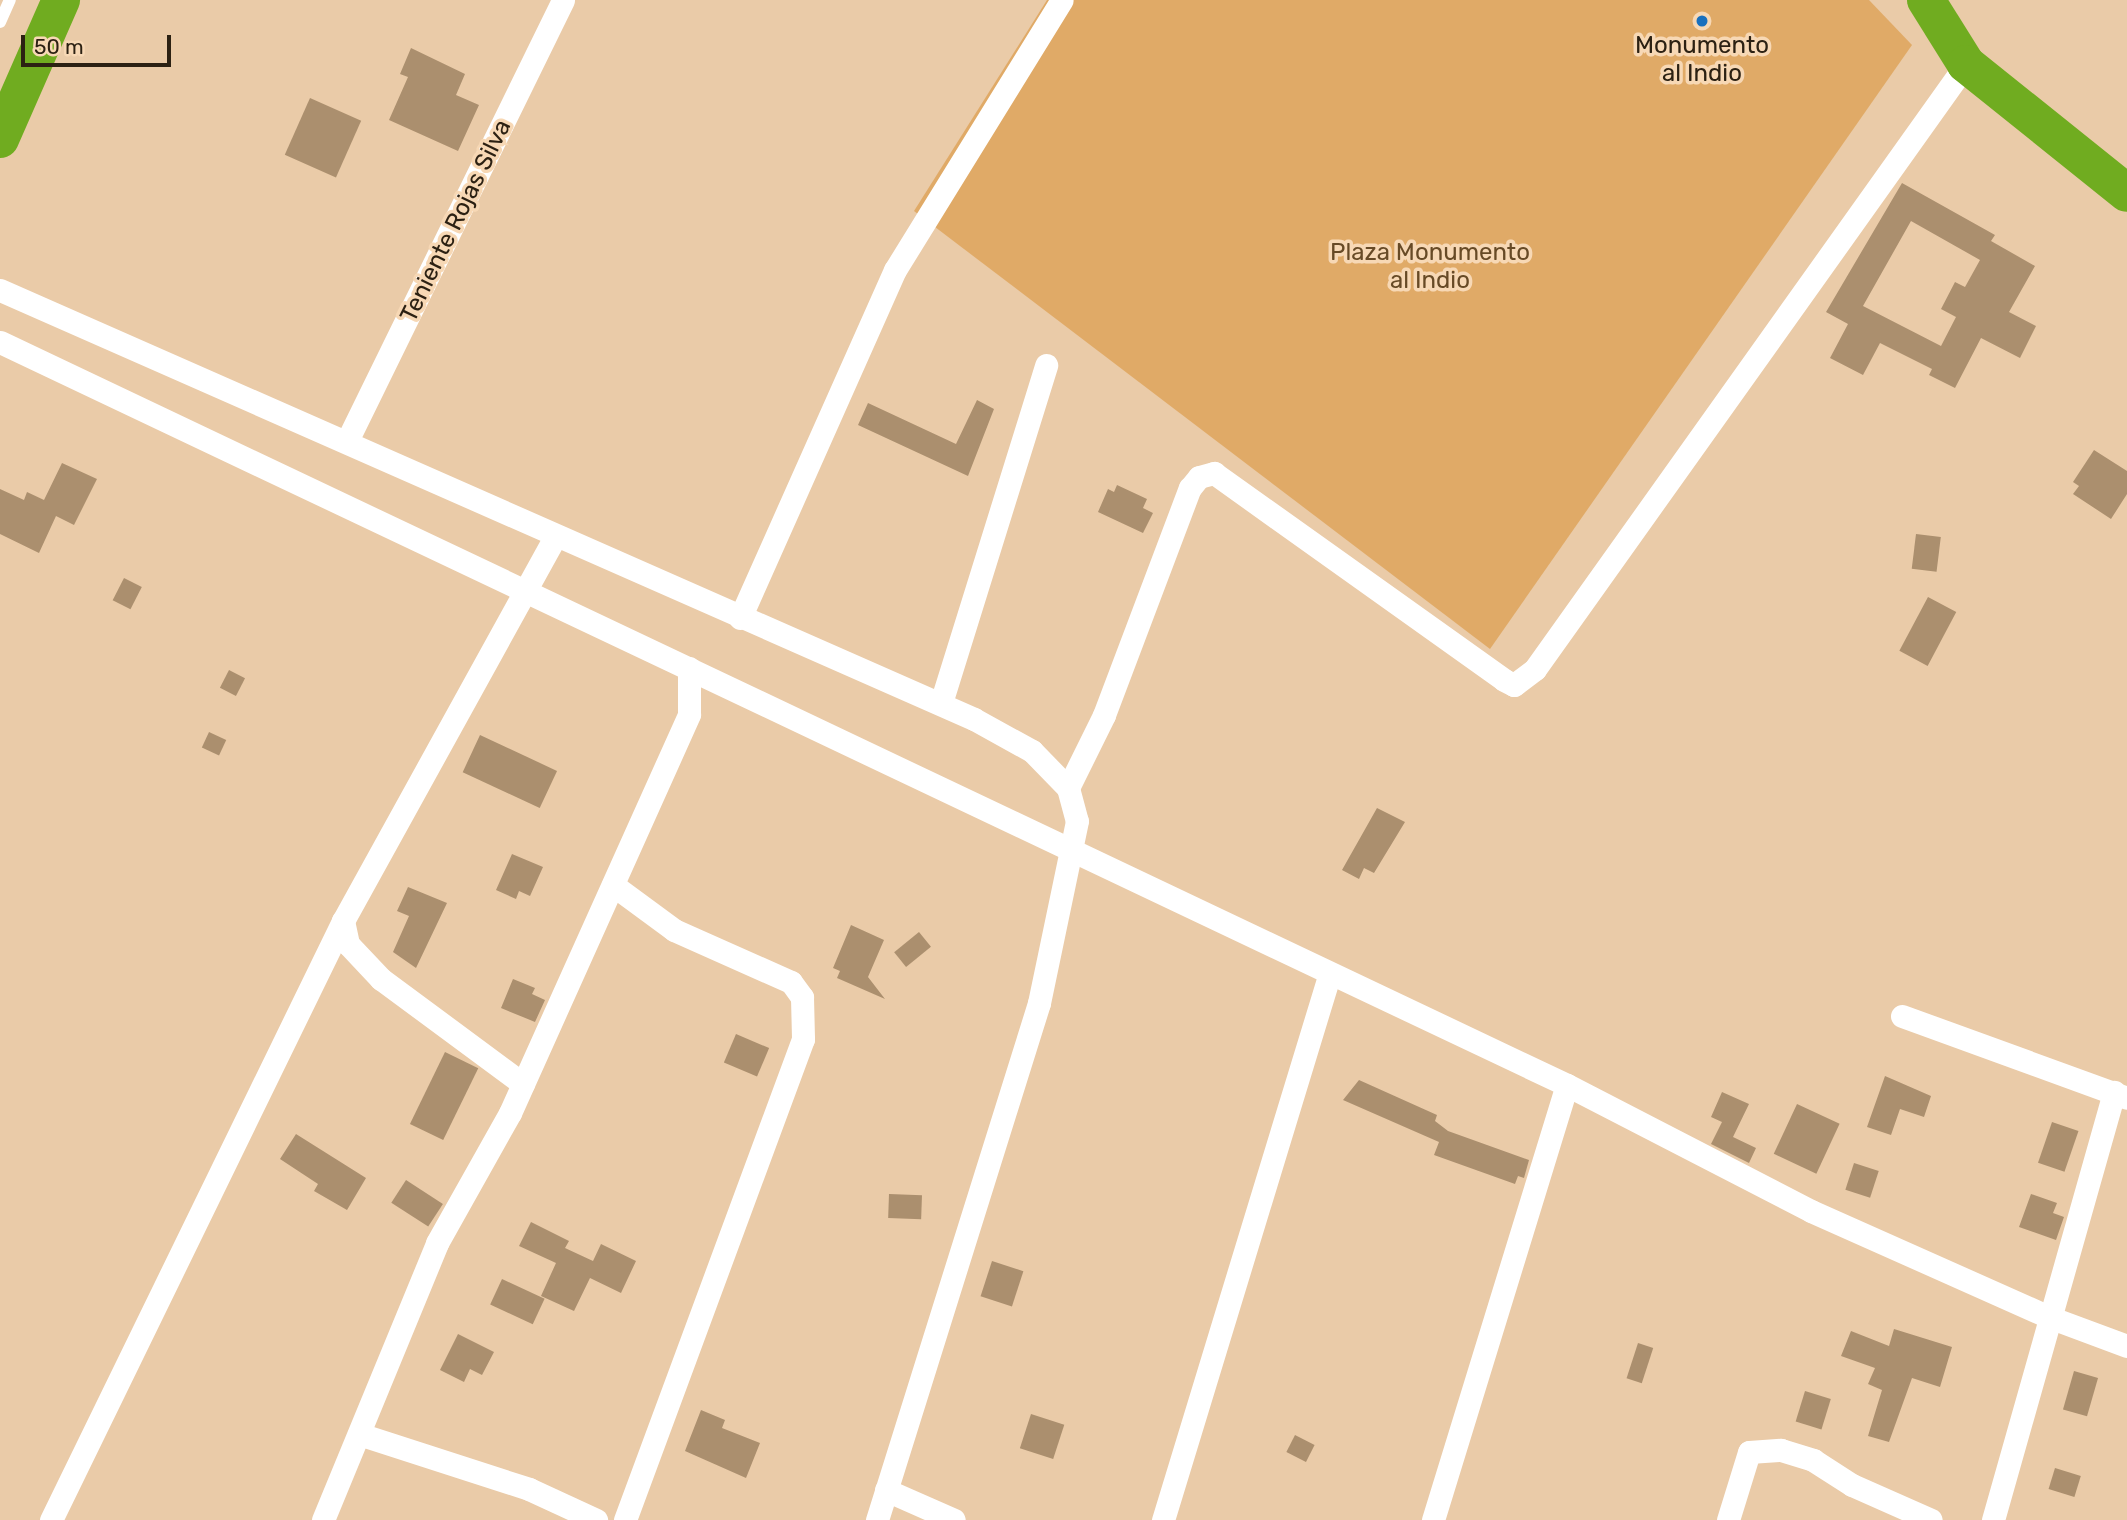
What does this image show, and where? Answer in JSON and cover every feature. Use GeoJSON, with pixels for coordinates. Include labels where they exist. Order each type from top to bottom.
{"type":"FeatureCollection","features":[{"type":"Feature","properties":{"kind":"highway"},"geometry":{"type":"LineString","coordinates":[[0,139],[61,0]]}},
{"type":"Feature","properties":{"kind":"highway"},"geometry":{"type":"LineString","coordinates":[[1926,0],[1966,64],[2127,193]]}},
{"type":"Feature","properties":{"kind":"street","name":"Teniente Rojas Silva"},"geometry":{"type":"LineString","coordinates":[[347,441],[564,0]]}},
{"type":"Feature","properties":{"kind":"street"},"geometry":{"type":"LineString","coordinates":[[740,618],[895,270],[1062,0]]}},
{"type":"Feature","properties":{"kind":"street"},"geometry":{"type":"LineString","coordinates":[[1068,788],[1104,715],[1190,488],[1199,477],[1214,473],[1504,680],[1514,685],[1535,669],[1966,64]]}},
{"type":"Feature","properties":{"kind":"street"},"geometry":{"type":"LineString","coordinates":[[0,290],[347,441],[555,537],[942,704],[1032,751],[1068,788],[1077,821],[1069,847],[1039,1003],[877,1520]]}},
{"type":"Feature","properties":{"kind":"street"},"geometry":{"type":"LineString","coordinates":[[0,342],[1069,847],[1329,976],[1567,1085],[1811,1211],[2049,1317],[2127,1346]]}},
{"type":"Feature","properties":{"kind":"street"},"geometry":{"type":"LineString","coordinates":[[942,704],[1046,365]]}},
{"type":"Feature","properties":{"kind":"street"},"geometry":{"type":"LineString","coordinates":[[51,1520],[343,921],[528,593],[555,537]]}},
{"type":"Feature","properties":{"kind":"street"},"geometry":{"type":"LineString","coordinates":[[323,1520],[437,1243],[523,1084],[689,714],[689,668]]}},
{"type":"Feature","properties":{"kind":"street"},"geometry":{"type":"LineString","coordinates":[[613,885],[674,930],[791,982],[802,997],[803,1039],[625,1520]]}},
{"type":"Feature","properties":{"kind":"street"},"geometry":{"type":"LineString","coordinates":[[343,921],[348,944],[381,979],[523,1084]]}},
{"type":"Feature","properties":{"kind":"street"},"geometry":{"type":"LineString","coordinates":[[1163,1520],[1329,976]]}},
{"type":"Feature","properties":{"kind":"street"},"geometry":{"type":"LineString","coordinates":[[1902,1016],[2120,1095],[2049,1317],[1993,1520]]}},
{"type":"Feature","properties":{"kind":"street"},"geometry":{"type":"LineString","coordinates":[[1433,1520],[1567,1085]]}},
{"type":"Feature","properties":{"kind":"street"},"geometry":{"type":"LineString","coordinates":[[359,1434],[529,1489],[596,1520]]}},
{"type":"Feature","properties":{"kind":"street"},"geometry":{"type":"LineString","coordinates":[[1728,1520],[1749,1452],[1781,1450],[1813,1460],[1852,1485],[1931,1520]]}},
{"type":"Feature","properties":{"kind":"street"},"geometry":{"type":"LineString","coordinates":[[886,1490],[954,1520]]}},
{"type":"Feature","properties":{"kind":"lane"},"geometry":{"type":"LineString","coordinates":[[0,22],[10,0]]}},
{"type":"Feature","properties":{"kind":"green space","name":"Plaza Monumento al Indio"},"geometry":{"type":"Polygon","coordinates":[[[1047,0],[1869,0],[1912,45],[1490,649],[914,211],[1047,0]]]}},
{"type":"Feature","properties":{"kind":"building"},"geometry":{"type":"Polygon","coordinates":[[[411,48],[465,74],[456,95],[479,105],[458,151],[389,120],[408,77],[400,74],[411,48]]]}},
{"type":"Feature","properties":{"kind":"building"},"geometry":{"type":"Polygon","coordinates":[[[310,98],[361,121],[336,177],[285,155],[310,98]]]}},
{"type":"Feature","properties":{"kind":"building"},"geometry":{"type":"Polygon","coordinates":[[[1902,183],[1995,235],[1991,241],[2035,266],[2009,312],[2036,326],[2020,358],[1981,338],[1955,388],[1929,375],[1932,369],[1880,343],[1863,375],[1830,358],[1848,324],[1826,312],[1902,183]],[[1911,221],[1863,306],[1941,346],[1956,317],[1941,309],[1955,282],[1965,287],[1980,260],[1911,221]]]}},
{"type":"Feature","properties":{"kind":"building"},"geometry":{"type":"Polygon","coordinates":[[[977,400],[994,409],[968,476],[858,425],[868,403],[956,444],[977,400]]]}},
{"type":"Feature","properties":{"kind":"building"},"geometry":{"type":"Polygon","coordinates":[[[2094,450],[2127,471],[2127,494],[2111,519],[2073,494],[2079,486],[2073,482],[2094,450]]]}},
{"type":"Feature","properties":{"kind":"building"},"geometry":{"type":"Polygon","coordinates":[[[62,463],[97,479],[74,525],[56,516],[39,553],[0,534],[0,489],[24,500],[27,492],[44,500],[62,463]]]}},
{"type":"Feature","properties":{"kind":"building"},"geometry":{"type":"Polygon","coordinates":[[[1117,485],[1147,499],[1143,508],[1153,513],[1143,533],[1098,512],[1108,489],[1114,492],[1117,485]]]}},
{"type":"Feature","properties":{"kind":"building"},"geometry":{"type":"Polygon","coordinates":[[[1916,534],[1941,537],[1937,572],[1912,569],[1916,534]]]}},
{"type":"Feature","properties":{"kind":"building"},"geometry":{"type":"Polygon","coordinates":[[[124,578],[142,587],[130,609],[113,600],[124,578]]]}},
{"type":"Feature","properties":{"kind":"building"},"geometry":{"type":"Polygon","coordinates":[[[1928,597],[1956,612],[1928,666],[1899,651],[1928,597]]]}},
{"type":"Feature","properties":{"kind":"building"},"geometry":{"type":"Polygon","coordinates":[[[229,670],[245,678],[236,696],[220,688],[229,670]]]}},
{"type":"Feature","properties":{"kind":"building"},"geometry":{"type":"Polygon","coordinates":[[[209,732],[226,740],[219,755],[202,747],[209,732]]]}},
{"type":"Feature","properties":{"kind":"building"},"geometry":{"type":"Polygon","coordinates":[[[480,735],[557,771],[540,808],[463,772],[480,735]]]}},
{"type":"Feature","properties":{"kind":"building"},"geometry":{"type":"Polygon","coordinates":[[[1377,808],[1405,822],[1374,873],[1364,868],[1359,879],[1342,870],[1377,808]]]}},
{"type":"Feature","properties":{"kind":"building"},"geometry":{"type":"Polygon","coordinates":[[[512,854],[543,867],[530,896],[519,891],[516,899],[496,890],[512,854]]]}},
{"type":"Feature","properties":{"kind":"building"},"geometry":{"type":"Polygon","coordinates":[[[408,887],[447,903],[416,968],[393,952],[409,916],[397,911],[408,887]]]}},
{"type":"Feature","properties":{"kind":"building"},"geometry":{"type":"Polygon","coordinates":[[[851,925],[884,940],[868,977],[885,999],[837,978],[840,971],[833,968],[851,925]]]}},
{"type":"Feature","properties":{"kind":"building"},"geometry":{"type":"Polygon","coordinates":[[[919,932],[931,947],[906,967],[894,952],[919,932]]]}},
{"type":"Feature","properties":{"kind":"building"},"geometry":{"type":"Polygon","coordinates":[[[513,979],[535,988],[532,994],[545,1000],[535,1022],[501,1008],[513,979]]]}},
{"type":"Feature","properties":{"kind":"building"},"geometry":{"type":"Polygon","coordinates":[[[736,1034],[769,1048],[757,1077],[724,1063],[736,1034]]]}},
{"type":"Feature","properties":{"kind":"building"},"geometry":{"type":"Polygon","coordinates":[[[445,1052],[478,1068],[443,1140],[410,1124],[445,1052]]]}},
{"type":"Feature","properties":{"kind":"building"},"geometry":{"type":"Polygon","coordinates":[[[1885,1076],[1931,1096],[1924,1117],[1900,1109],[1891,1135],[1867,1127],[1885,1076]]]}},
{"type":"Feature","properties":{"kind":"building"},"geometry":{"type":"Polygon","coordinates":[[[1359,1080],[1437,1115],[1435,1121],[1448,1131],[1529,1160],[1524,1178],[1518,1176],[1515,1184],[1434,1155],[1439,1142],[1343,1100],[1359,1080]]]}},
{"type":"Feature","properties":{"kind":"building"},"geometry":{"type":"Polygon","coordinates":[[[1722,1092],[1749,1104],[1733,1137],[1756,1148],[1749,1163],[1711,1144],[1722,1122],[1711,1117],[1722,1092]]]}},
{"type":"Feature","properties":{"kind":"building"},"geometry":{"type":"Polygon","coordinates":[[[1797,1104],[1840,1124],[1816,1174],[1774,1154],[1797,1104]]]}},
{"type":"Feature","properties":{"kind":"building"},"geometry":{"type":"Polygon","coordinates":[[[2052,1122],[2078,1131],[2064,1172],[2038,1163],[2052,1122]]]}},
{"type":"Feature","properties":{"kind":"building"},"geometry":{"type":"Polygon","coordinates":[[[296,1134],[366,1178],[347,1210],[314,1191],[318,1184],[280,1159],[296,1134]]]}},
{"type":"Feature","properties":{"kind":"building"},"geometry":{"type":"Polygon","coordinates":[[[1854,1163],[1879,1171],[1870,1198],[1845,1190],[1854,1163]]]}},
{"type":"Feature","properties":{"kind":"building"},"geometry":{"type":"Polygon","coordinates":[[[406,1180],[443,1204],[428,1227],[391,1203],[406,1180]]]}},
{"type":"Feature","properties":{"kind":"building"},"geometry":{"type":"Polygon","coordinates":[[[889,1194],[922,1195],[921,1219],[888,1218],[889,1194]]]}},
{"type":"Feature","properties":{"kind":"building"},"geometry":{"type":"Polygon","coordinates":[[[2031,1194],[2057,1203],[2053,1213],[2064,1217],[2056,1240],[2019,1227],[2031,1194]]]}},
{"type":"Feature","properties":{"kind":"building"},"geometry":{"type":"Polygon","coordinates":[[[531,1222],[569,1241],[565,1248],[593,1261],[601,1244],[636,1261],[621,1293],[590,1278],[574,1311],[541,1296],[556,1263],[519,1246],[531,1222]]]}},
{"type":"Feature","properties":{"kind":"building"},"geometry":{"type":"Polygon","coordinates":[[[992,1261],[1023,1271],[1012,1306],[981,1296],[992,1261]]]}},
{"type":"Feature","properties":{"kind":"building"},"geometry":{"type":"Polygon","coordinates":[[[502,1279],[545,1299],[533,1324],[490,1304],[502,1279]]]}},
{"type":"Feature","properties":{"kind":"building"},"geometry":{"type":"Polygon","coordinates":[[[1894,1329],[1952,1347],[1940,1387],[1912,1378],[1889,1442],[1868,1436],[1882,1390],[1868,1384],[1875,1368],[1841,1356],[1851,1331],[1889,1346],[1894,1329]]]}},
{"type":"Feature","properties":{"kind":"building"},"geometry":{"type":"Polygon","coordinates":[[[458,1334],[494,1352],[482,1375],[470,1369],[464,1382],[440,1370],[458,1334]]]}},
{"type":"Feature","properties":{"kind":"building"},"geometry":{"type":"Polygon","coordinates":[[[1638,1343],[1653,1348],[1642,1383],[1627,1378],[1638,1343]]]}},
{"type":"Feature","properties":{"kind":"building"},"geometry":{"type":"Polygon","coordinates":[[[2074,1371],[2098,1378],[2087,1416],[2063,1409],[2074,1371]]]}},
{"type":"Feature","properties":{"kind":"building"},"geometry":{"type":"Polygon","coordinates":[[[1805,1391],[1831,1399],[1821,1429],[1796,1422],[1805,1391]]]}},
{"type":"Feature","properties":{"kind":"building"},"geometry":{"type":"Polygon","coordinates":[[[701,1410],[725,1420],[722,1428],[760,1443],[746,1478],[685,1451],[701,1410]]]}},
{"type":"Feature","properties":{"kind":"building"},"geometry":{"type":"Polygon","coordinates":[[[1031,1414],[1064,1425],[1053,1459],[1020,1448],[1031,1414]]]}},
{"type":"Feature","properties":{"kind":"building"},"geometry":{"type":"Polygon","coordinates":[[[1295,1435],[1315,1445],[1306,1462],[1286,1452],[1295,1435]]]}},
{"type":"Feature","properties":{"kind":"building"},"geometry":{"type":"Polygon","coordinates":[[[2055,1468],[2081,1476],[2074,1497],[2049,1489],[2055,1468]]]}},
{"type":"Feature","properties":{"kind":"place","name":"Monumento al Indio"},"geometry":{"type":"Point","coordinates":[1702,21]}}]}
